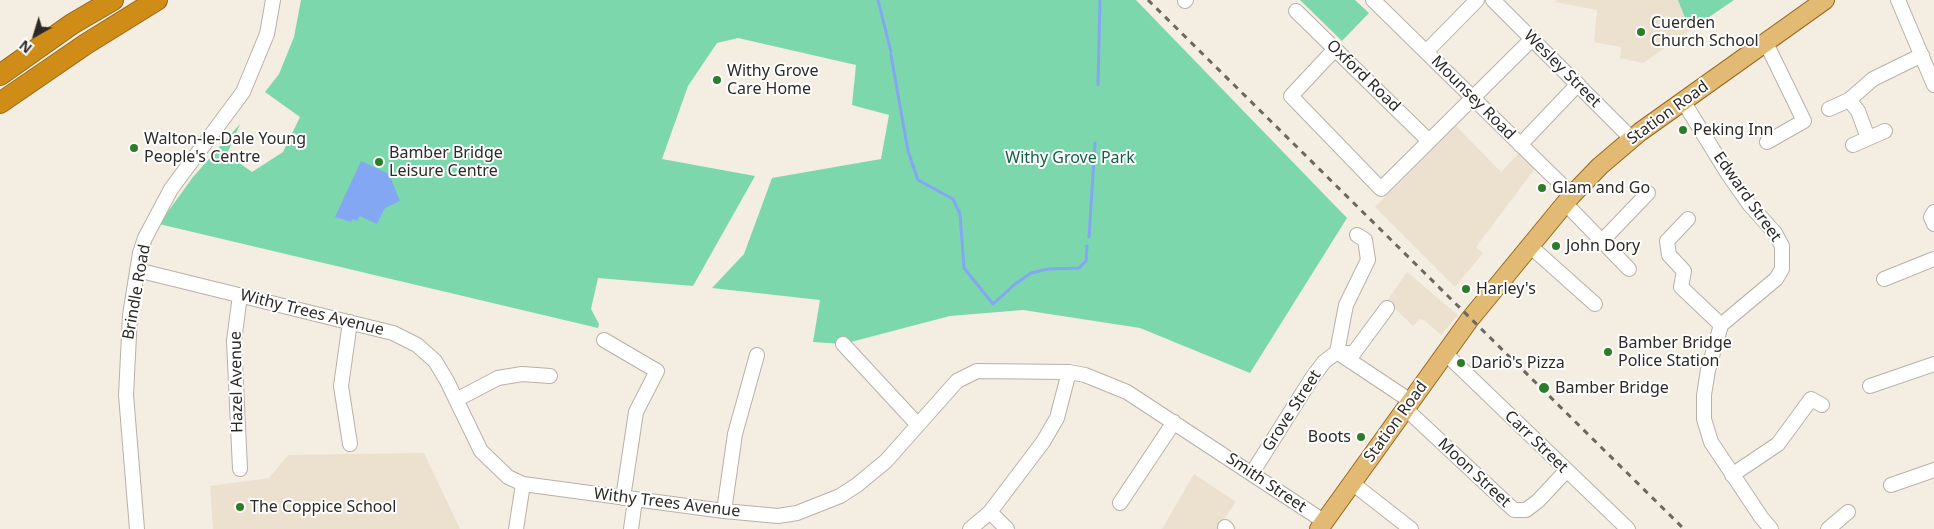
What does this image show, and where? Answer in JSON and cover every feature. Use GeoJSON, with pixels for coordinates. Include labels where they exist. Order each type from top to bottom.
{"type":"FeatureCollection","features":[{"type":"Feature","properties":{"kind":"highway"},"geometry":{"type":"LineString","coordinates":[[0,75],[72,24],[112,0]]}},
{"type":"Feature","properties":{"kind":"highway"},"geometry":{"type":"LineString","coordinates":[[0,103],[86,44],[157,0]]}},
{"type":"Feature","properties":{"kind":"main road","name":"Station Road"},"geometry":{"type":"LineString","coordinates":[[1322,525],[1410,406],[1478,309],[1568,199],[1632,139],[1683,100],[1766,43],[1824,0]]}},
{"type":"Feature","properties":{"kind":"street","name":"Brindle Road"},"geometry":{"type":"LineString","coordinates":[[137,529],[126,395],[127,352],[137,270],[145,238],[171,189],[224,120],[250,78],[267,34],[273,0]]}},
{"type":"Feature","properties":{"kind":"street","name":"Mounsey Road"},"geometry":{"type":"LineString","coordinates":[[1373,0],[1520,145],[1602,241],[1629,268]]}},
{"type":"Feature","properties":{"kind":"street"},"geometry":{"type":"LineString","coordinates":[[1426,52],[1477,0]]}},
{"type":"Feature","properties":{"kind":"street","name":"Wesley Street"},"geometry":{"type":"LineString","coordinates":[[1493,0],[1632,139]]}},
{"type":"Feature","properties":{"kind":"street"},"geometry":{"type":"LineString","coordinates":[[1898,0],[1934,85]]}},
{"type":"Feature","properties":{"kind":"street","name":"Oxford Road"},"geometry":{"type":"LineString","coordinates":[[1296,11],[1429,142]]}},
{"type":"Feature","properties":{"kind":"street"},"geometry":{"type":"LineString","coordinates":[[1335,49],[1291,96],[1381,189],[1532,40]]}},
{"type":"Feature","properties":{"kind":"street"},"geometry":{"type":"LineString","coordinates":[[1766,43],[1804,121],[1767,142]]}},
{"type":"Feature","properties":{"kind":"street"},"geometry":{"type":"LineString","coordinates":[[1829,109],[1850,100],[1873,79],[1922,55]]}},
{"type":"Feature","properties":{"kind":"street"},"geometry":{"type":"LineString","coordinates":[[1520,145],[1578,84]]}},
{"type":"Feature","properties":{"kind":"street","name":"Edward Street"},"geometry":{"type":"LineString","coordinates":[[1683,100],[1728,174],[1749,204],[1775,233],[1782,246],[1782,269],[1776,279],[1722,325]]}},
{"type":"Feature","properties":{"kind":"street"},"geometry":{"type":"LineString","coordinates":[[1850,100],[1858,112],[1868,138]]}},
{"type":"Feature","properties":{"kind":"street"},"geometry":{"type":"LineString","coordinates":[[1853,145],[1885,131]]}},
{"type":"Feature","properties":{"kind":"street"},"geometry":{"type":"LineString","coordinates":[[1602,241],[1648,193]]}},
{"type":"Feature","properties":{"kind":"street"},"geometry":{"type":"LineString","coordinates":[[1934,212],[1931,217],[1934,224]]}},
{"type":"Feature","properties":{"kind":"street"},"geometry":{"type":"LineString","coordinates":[[1688,220],[1667,242],[1669,256],[1684,271],[1681,288],[1722,325],[1708,370],[1704,395],[1704,420],[1711,442],[1732,475],[1772,529]]}},
{"type":"Feature","properties":{"kind":"street"},"geometry":{"type":"LineString","coordinates":[[1357,235],[1365,240],[1368,260],[1364,273],[1346,305],[1337,352],[1353,354],[1387,308]]}},
{"type":"Feature","properties":{"kind":"street"},"geometry":{"type":"LineString","coordinates":[[1530,246],[1595,304]]}},
{"type":"Feature","properties":{"kind":"street"},"geometry":{"type":"LineString","coordinates":[[1884,279],[1934,259]]}},
{"type":"Feature","properties":{"kind":"street","name":"Withy Trees Avenue"},"geometry":{"type":"LineString","coordinates":[[137,270],[393,333],[417,345],[435,361],[481,451],[502,472],[523,484],[724,511],[778,516],[798,513],[840,496],[886,461],[957,381],[977,371],[1068,372],[1110,384],[1127,392],[1208,444]]}},
{"type":"Feature","properties":{"kind":"street","name":"Hazel Avenue"},"geometry":{"type":"LineString","coordinates":[[240,295],[234,341],[240,469]]}},
{"type":"Feature","properties":{"kind":"street"},"geometry":{"type":"LineString","coordinates":[[350,322],[341,386],[350,444]]}},
{"type":"Feature","properties":{"kind":"street"},"geometry":{"type":"LineString","coordinates":[[604,340],[656,371],[636,412],[629,499],[631,529]]}},
{"type":"Feature","properties":{"kind":"street"},"geometry":{"type":"LineString","coordinates":[[843,344],[918,425]]}},
{"type":"Feature","properties":{"kind":"street","name":"Moon Street"},"geometry":{"type":"LineString","coordinates":[[1337,352],[1410,406],[1514,510],[1526,510],[1538,501],[1566,471]]}},
{"type":"Feature","properties":{"kind":"street","name":"Grove Street"},"geometry":{"type":"LineString","coordinates":[[1252,473],[1312,378],[1324,362],[1337,352]]}},
{"type":"Feature","properties":{"kind":"street","name":"Carr Street"},"geometry":{"type":"LineString","coordinates":[[1445,354],[1628,529]]}},
{"type":"Feature","properties":{"kind":"street"},"geometry":{"type":"LineString","coordinates":[[724,511],[735,434],[757,355]]}},
{"type":"Feature","properties":{"kind":"street"},"geometry":{"type":"LineString","coordinates":[[1870,386],[1934,364]]}},
{"type":"Feature","properties":{"kind":"street"},"geometry":{"type":"LineString","coordinates":[[970,529],[990,512],[1019,476],[1057,418],[1068,372]]}},
{"type":"Feature","properties":{"kind":"street"},"geometry":{"type":"LineString","coordinates":[[456,400],[498,378],[522,374],[550,376]]}},
{"type":"Feature","properties":{"kind":"street"},"geometry":{"type":"LineString","coordinates":[[1732,475],[1778,444],[1811,399],[1822,405]]}},
{"type":"Feature","properties":{"kind":"street"},"geometry":{"type":"LineString","coordinates":[[1120,503],[1174,422]]}},
{"type":"Feature","properties":{"kind":"street","name":"Smith Street"},"geometry":{"type":"LineString","coordinates":[[1208,444],[1252,473],[1322,525]]}},
{"type":"Feature","properties":{"kind":"street"},"geometry":{"type":"LineString","coordinates":[[1891,485],[1934,470]]}},
{"type":"Feature","properties":{"kind":"street"},"geometry":{"type":"LineString","coordinates":[[516,529],[523,484]]}},
{"type":"Feature","properties":{"kind":"street"},"geometry":{"type":"LineString","coordinates":[[1352,484],[1411,529]]}},
{"type":"Feature","properties":{"kind":"street"},"geometry":{"type":"LineString","coordinates":[[990,512],[1008,529]]}},
{"type":"Feature","properties":{"kind":"street"},"geometry":{"type":"LineString","coordinates":[[1828,529],[1848,512]]}},
{"type":"Feature","properties":{"kind":"shaded area","name":"Cuerden Church School"},"geometry":{"type":"Polygon","coordinates":[[[1557,0],[1734,0],[1643,63],[1620,58],[1621,47],[1594,42],[1597,10],[1555,2],[1557,0]]]}},
{"type":"Feature","properties":{"kind":"shaded area"},"geometry":{"type":"Polygon","coordinates":[[[1456,126],[1501,172],[1520,152],[1536,167],[1476,247],[1483,253],[1455,287],[1375,207],[1456,126]]]}},
{"type":"Feature","properties":{"kind":"shaded area"},"geometry":{"type":"Polygon","coordinates":[[[1407,272],[1458,315],[1441,335],[1424,320],[1420,319],[1413,326],[1387,301],[1407,272]]]}},
{"type":"Feature","properties":{"kind":"shaded area"},"geometry":{"type":"Polygon","coordinates":[[[424,453],[460,529],[213,529],[210,486],[269,478],[288,455],[424,453]]]}},
{"type":"Feature","properties":{"kind":"shaded area"},"geometry":{"type":"Polygon","coordinates":[[[1194,474],[1236,502],[1217,529],[1162,529],[1194,474]]]}},
{"type":"Feature","properties":{"kind":"green space","name":"Withy Grove Park"},"geometry":{"type":"Polygon","coordinates":[[[301,0],[1136,0],[1347,218],[1250,373],[1140,328],[1023,310],[950,316],[843,344],[813,342],[820,300],[712,288],[744,254],[772,178],[881,159],[889,115],[852,105],[856,65],[738,38],[717,43],[688,86],[662,159],[755,176],[693,286],[598,278],[591,309],[599,324],[598,328],[159,224],[193,177],[240,124],[227,154],[252,172],[283,152],[300,117],[265,92],[279,74],[294,37],[301,0]]]}},
{"type":"Feature","properties":{"kind":"green space"},"geometry":{"type":"Polygon","coordinates":[[[1300,0],[1355,0],[1369,13],[1342,41],[1300,0]]]}},
{"type":"Feature","properties":{"kind":"green space"},"geometry":{"type":"Polygon","coordinates":[[[1678,0],[1734,0],[1690,30],[1678,0]]]}},
{"type":"Feature","properties":{"kind":"water"},"geometry":{"type":"Polygon","coordinates":[[[361,161],[389,174],[400,201],[385,208],[377,224],[360,216],[357,221],[352,219],[351,222],[335,217],[361,161]]]}},
{"type":"Feature","properties":{"kind":"waterway"},"geometry":{"type":"LineString","coordinates":[[878,0],[891,52]]}},
{"type":"Feature","properties":{"kind":"waterway"},"geometry":{"type":"LineString","coordinates":[[1098,85],[1100,0]]}},
{"type":"Feature","properties":{"kind":"waterway"},"geometry":{"type":"LineString","coordinates":[[891,55],[908,151],[918,180],[953,199],[960,214],[964,268],[993,304],[1031,273],[1048,269],[1079,268],[1086,261],[1087,246]]}},
{"type":"Feature","properties":{"kind":"waterway"},"geometry":{"type":"LineString","coordinates":[[1089,237],[1095,143]]}},
{"type":"Feature","properties":{"kind":"railway"},"geometry":{"type":"LineString","coordinates":[[1148,0],[1684,529]]}},
{"type":"Feature","properties":{"kind":"place","name":"Cuerden Church School"},"geometry":{"type":"Point","coordinates":[1641,32]}},
{"type":"Feature","properties":{"kind":"place","name":"Withy Grove Care Home"},"geometry":{"type":"Point","coordinates":[717,80]}},
{"type":"Feature","properties":{"kind":"place","name":"Peking Inn"},"geometry":{"type":"Point","coordinates":[1683,130]}},
{"type":"Feature","properties":{"kind":"place","name":"Walton-le-Dale Young People's Centre"},"geometry":{"type":"Point","coordinates":[134,148]}},
{"type":"Feature","properties":{"kind":"place","name":"Bamber Bridge Leisure Centre"},"geometry":{"type":"Point","coordinates":[379,162]}},
{"type":"Feature","properties":{"kind":"place","name":"Glam and Go"},"geometry":{"type":"Point","coordinates":[1542,188]}},
{"type":"Feature","properties":{"kind":"place","name":"John Dory"},"geometry":{"type":"Point","coordinates":[1556,246]}},
{"type":"Feature","properties":{"kind":"place","name":"Harley's"},"geometry":{"type":"Point","coordinates":[1466,289]}},
{"type":"Feature","properties":{"kind":"place","name":"Bamber Bridge Police Station"},"geometry":{"type":"Point","coordinates":[1608,352]}},
{"type":"Feature","properties":{"kind":"place","name":"Dario's Pizza"},"geometry":{"type":"Point","coordinates":[1461,363]}},
{"type":"Feature","properties":{"kind":"place","name":"Bamber Bridge"},"geometry":{"type":"Point","coordinates":[1544,388]}},
{"type":"Feature","properties":{"kind":"place","name":"Boots"},"geometry":{"type":"Point","coordinates":[1361,437]}},
{"type":"Feature","properties":{"kind":"place","name":"The Coppice School"},"geometry":{"type":"Point","coordinates":[240,507]}}]}
